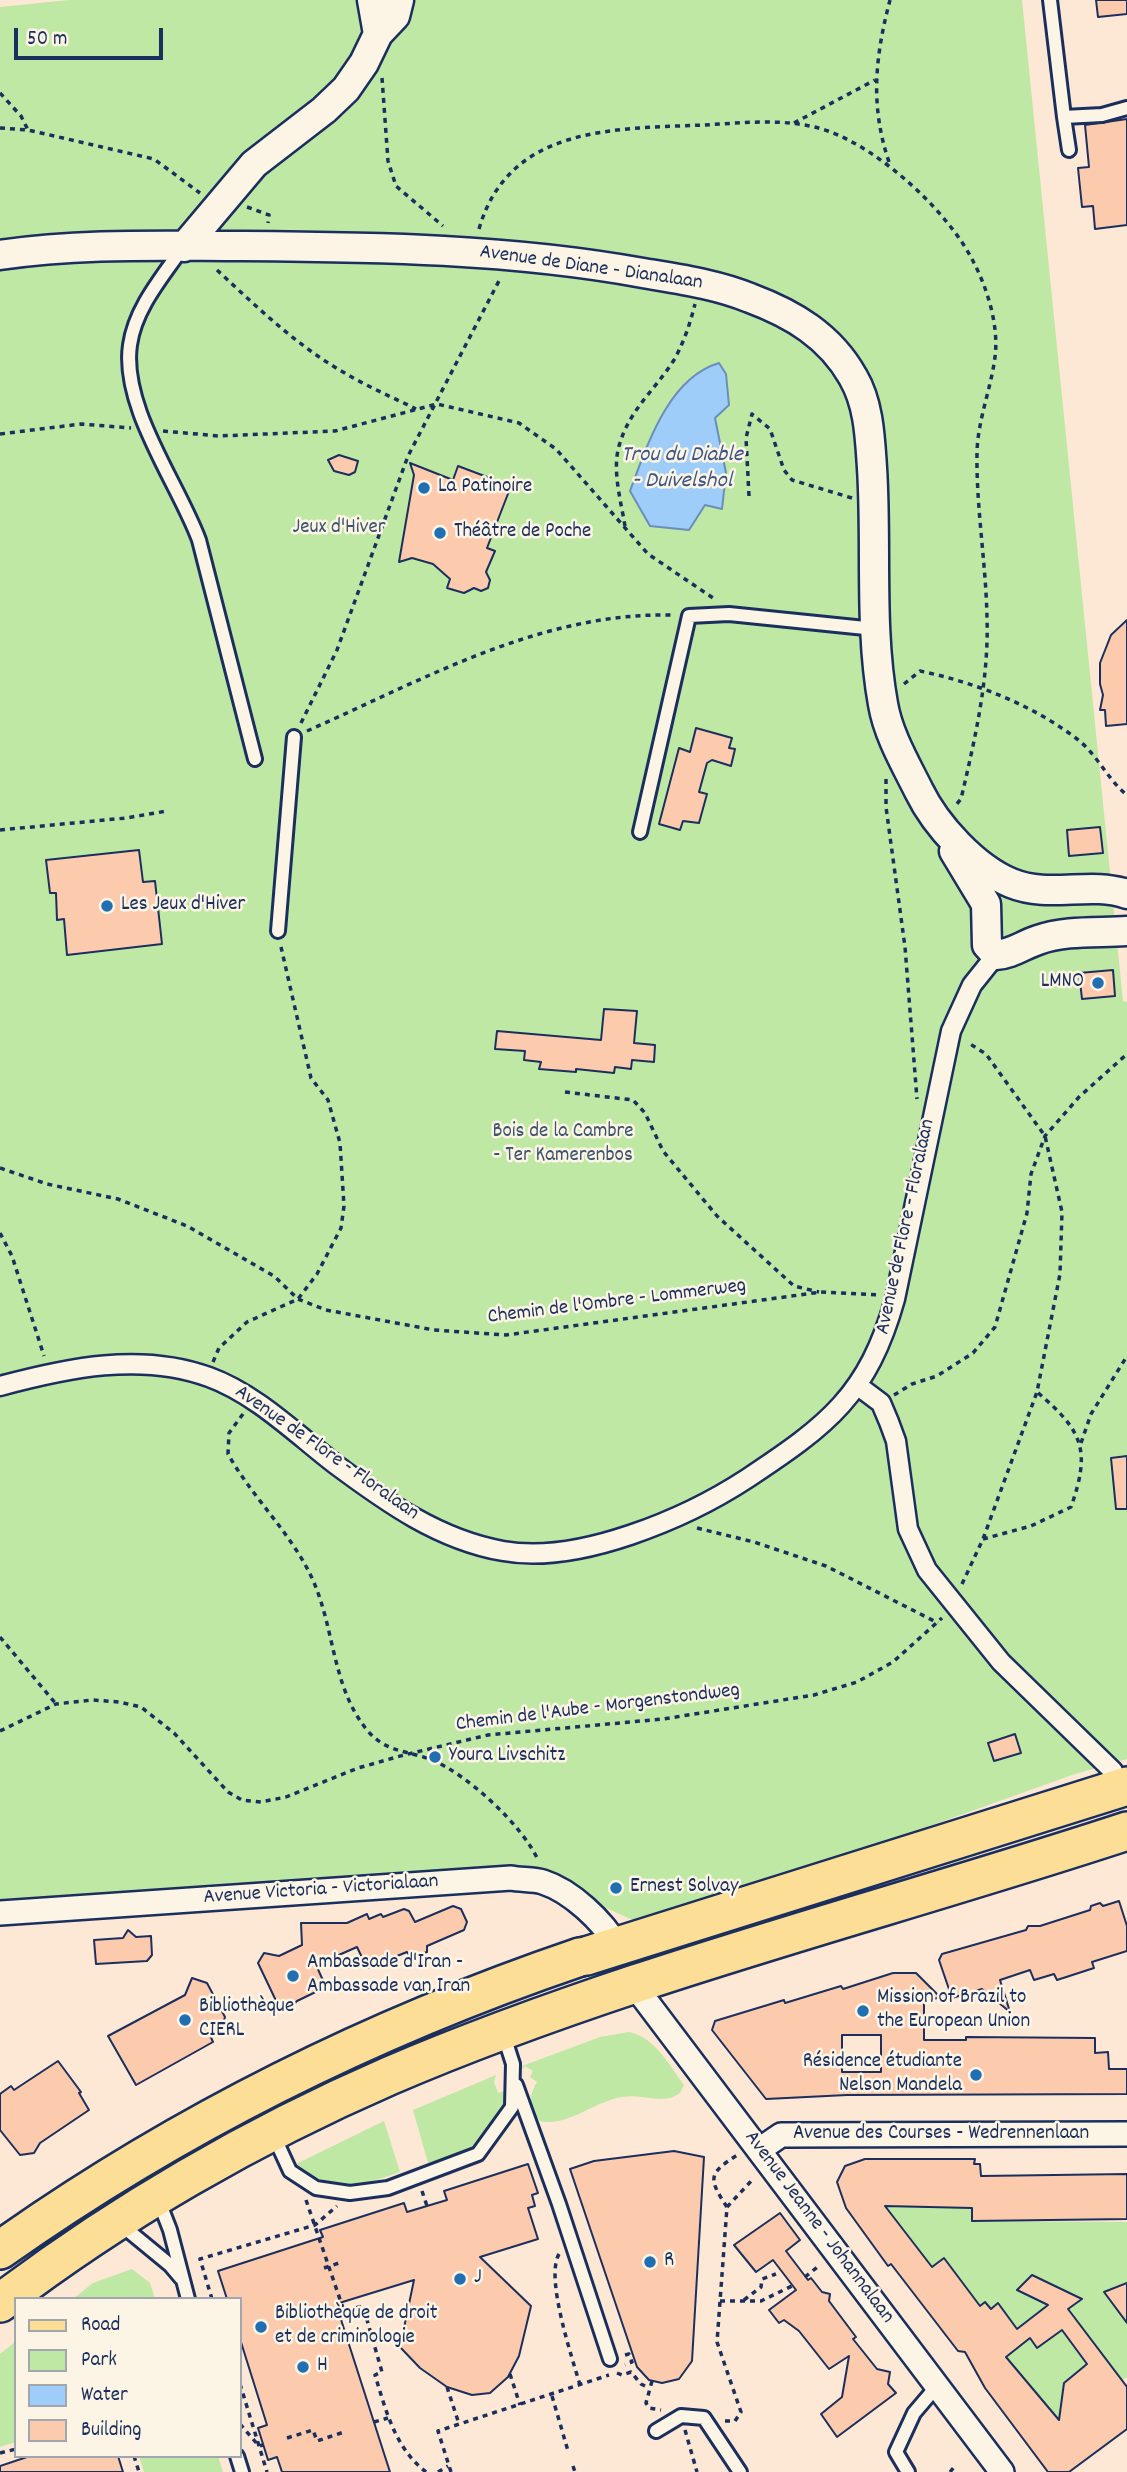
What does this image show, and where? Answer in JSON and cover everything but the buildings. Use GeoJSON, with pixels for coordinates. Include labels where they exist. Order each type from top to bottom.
{"type":"FeatureCollection","features":[{"type":"Feature","properties":{"kind":"main road"},"geometry":{"type":"LineString","coordinates":[[0,2250],[117,2173],[285,2078],[438,2008],[594,1953],[1120,1779]]}},
{"type":"Feature","properties":{"kind":"main road"},"geometry":{"type":"LineString","coordinates":[[0,2303],[158,2198],[273,2133],[387,2077],[502,2031],[634,1985],[1127,1830]]}},
{"type":"Feature","properties":{"kind":"main road"},"geometry":{"type":"LineString","coordinates":[[594,1953],[634,1985]]}},
{"type":"Feature","properties":{"kind":"street"},"geometry":{"type":"LineString","coordinates":[[372,0],[378,34]]}},
{"type":"Feature","properties":{"kind":"street"},"geometry":{"type":"LineString","coordinates":[[197,246],[236,194],[254,164],[324,110],[346,89],[364,63],[378,34],[395,16],[399,0]]}},
{"type":"Feature","properties":{"kind":"street"},"geometry":{"type":"LineString","coordinates":[[236,194],[230,218],[257,246]]}},
{"type":"Feature","properties":{"kind":"street","name":"Avenue de Diane - Dianalaan"},"geometry":{"type":"LineString","coordinates":[[0,255],[74,246],[257,246],[475,251],[607,267],[701,283],[747,296],[788,315],[816,332],[838,353],[856,382],[870,428],[876,629],[881,690],[885,716],[925,803],[948,836],[990,873],[1035,891],[1110,888],[1127,894]]}},
{"type":"Feature","properties":{"kind":"street"},"geometry":{"type":"LineString","coordinates":[[948,836],[959,864],[986,904],[987,945],[996,955],[1006,954],[1038,940],[1071,933],[1127,931]]}},
{"type":"Feature","properties":{"kind":"street","name":"Avenue de Flore - Floralaan"},"geometry":{"type":"LineString","coordinates":[[0,1386],[48,1373],[107,1364],[155,1366],[208,1376],[253,1401],[407,1515],[455,1538],[505,1552],[565,1551],[612,1541],[668,1521],[732,1488],[818,1430],[857,1385],[883,1342],[895,1299],[951,1031],[972,985],[996,955]]}},
{"type":"Feature","properties":{"kind":"street"},"geometry":{"type":"LineString","coordinates":[[857,1385],[881,1404],[896,1441],[908,1529],[927,1570],[1001,1662],[1120,1779]]}},
{"type":"Feature","properties":{"kind":"street","name":"Avenue Victoria - Victorialaan"},"geometry":{"type":"LineString","coordinates":[[0,1913],[511,1878],[543,1882],[597,1918],[594,1953]]}},
{"type":"Feature","properties":{"kind":"street","name":"Avenue Jeanne - Johannalaan"},"geometry":{"type":"LineString","coordinates":[[634,1985],[749,2152],[937,2386],[1002,2472]]}},
{"type":"Feature","properties":{"kind":"street","name":"Avenue des Courses - Wedrennenlaan"},"geometry":{"type":"LineString","coordinates":[[749,2152],[781,2135],[1127,2134]]}},
{"type":"Feature","properties":{"kind":"street"},"geometry":{"type":"LineString","coordinates":[[117,2173],[158,2198]]}},
{"type":"Feature","properties":{"kind":"street"},"geometry":{"type":"LineString","coordinates":[[117,2173],[118,2223]]}},
{"type":"Feature","properties":{"kind":"lane"},"geometry":{"type":"LineString","coordinates":[[1049,0],[1069,150]]}},
{"type":"Feature","properties":{"kind":"lane"},"geometry":{"type":"LineString","coordinates":[[1064,117],[1102,115],[1127,108]]}},
{"type":"Feature","properties":{"kind":"lane"},"geometry":{"type":"LineString","coordinates":[[197,246],[150,294],[130,344],[128,371],[147,429],[186,506],[199,540],[255,759]]}},
{"type":"Feature","properties":{"kind":"lane"},"geometry":{"type":"LineString","coordinates":[[640,832],[689,616],[729,614],[876,629]]}},
{"type":"Feature","properties":{"kind":"lane"},"geometry":{"type":"LineString","coordinates":[[278,931],[294,737]]}},
{"type":"Feature","properties":{"kind":"lane"},"geometry":{"type":"LineString","coordinates":[[273,2133],[290,2171],[316,2188],[350,2193],[388,2188],[478,2154],[512,2107],[513,2064],[502,2031]]}},
{"type":"Feature","properties":{"kind":"lane"},"geometry":{"type":"LineString","coordinates":[[513,2077],[559,2204],[610,2359]]}},
{"type":"Feature","properties":{"kind":"lane"},"geometry":{"type":"LineString","coordinates":[[158,2198],[170,2230],[187,2297]]}},
{"type":"Feature","properties":{"kind":"lane"},"geometry":{"type":"LineString","coordinates":[[118,2223],[170,2265],[181,2278]]}},
{"type":"Feature","properties":{"kind":"lane"},"geometry":{"type":"LineString","coordinates":[[908,2472],[896,2452],[914,2413],[937,2386]]}},
{"type":"Feature","properties":{"kind":"lane"},"geometry":{"type":"LineString","coordinates":[[656,2431],[681,2416],[704,2418],[740,2472]]}},
{"type":"Feature","properties":{"kind":"path"},"geometry":{"type":"LineString","coordinates":[[890,0],[879,40],[875,80],[879,132],[890,164]]}},
{"type":"Feature","properties":{"kind":"path"},"geometry":{"type":"LineString","coordinates":[[382,75],[388,161],[397,186],[475,251]]}},
{"type":"Feature","properties":{"kind":"path"},"geometry":{"type":"LineString","coordinates":[[793,123],[875,80]]}},
{"type":"Feature","properties":{"kind":"path"},"geometry":{"type":"LineString","coordinates":[[0,93],[21,116],[28,130]]}},
{"type":"Feature","properties":{"kind":"path"},"geometry":{"type":"LineString","coordinates":[[0,128],[28,130],[154,159],[198,192]]}},
{"type":"Feature","properties":{"kind":"path"},"geometry":{"type":"LineString","coordinates":[[236,194],[269,215],[257,246]]}},
{"type":"Feature","properties":{"kind":"path"},"geometry":{"type":"LineString","coordinates":[[197,246],[212,266],[267,318],[342,372],[418,410]]}},
{"type":"Feature","properties":{"kind":"path"},"geometry":{"type":"LineString","coordinates":[[294,737],[337,650],[408,456],[500,279],[506,255]]}},
{"type":"Feature","properties":{"kind":"path"},"geometry":{"type":"LineString","coordinates":[[625,528],[618,485],[618,448],[632,412],[673,362],[687,333],[701,283]]}},
{"type":"Feature","properties":{"kind":"path"},"geometry":{"type":"LineString","coordinates":[[0,434],[81,424],[219,436],[335,431],[437,404],[519,423],[556,449],[648,554],[712,596],[729,614]]}},
{"type":"Feature","properties":{"kind":"path"},"geometry":{"type":"LineString","coordinates":[[749,496],[746,438],[752,414],[770,429],[784,470],[792,480],[836,496],[874,502]]}},
{"type":"Feature","properties":{"kind":"path"},"geometry":{"type":"LineString","coordinates":[[294,737],[513,640],[589,620],[689,616]]}},
{"type":"Feature","properties":{"kind":"path"},"geometry":{"type":"LineString","coordinates":[[881,690],[905,684],[920,671],[984,690],[1045,718],[1079,740],[1127,795]]}},
{"type":"Feature","properties":{"kind":"path"},"geometry":{"type":"LineString","coordinates":[[886,768],[886,807],[905,947],[917,1107]]}},
{"type":"Feature","properties":{"kind":"path"},"geometry":{"type":"LineString","coordinates":[[0,830],[126,818],[167,811]]}},
{"type":"Feature","properties":{"kind":"path"},"geometry":{"type":"LineString","coordinates":[[208,1376],[219,1348],[247,1322],[298,1299],[317,1274],[341,1228],[344,1206],[340,1143],[328,1100],[311,1078],[278,931]]}},
{"type":"Feature","properties":{"kind":"path"},"geometry":{"type":"LineString","coordinates":[[951,1031],[986,1054],[1045,1136],[1062,1213],[1060,1273],[1037,1392],[983,1539],[952,1604]]}},
{"type":"Feature","properties":{"kind":"path"},"geometry":{"type":"LineString","coordinates":[[881,1404],[912,1384],[936,1376],[973,1353],[995,1327],[1024,1225],[1031,1174],[1045,1136],[1088,1088],[1127,1054]]}},
{"type":"Feature","properties":{"kind":"path"},"geometry":{"type":"LineString","coordinates":[[565,1092],[633,1100],[645,1113],[663,1151],[717,1216],[794,1286],[821,1292]]}},
{"type":"Feature","properties":{"kind":"path","name":"Chemin de l'Ombre - Lommerweg"},"geometry":{"type":"LineString","coordinates":[[0,1168],[47,1184],[118,1199],[187,1226],[264,1269],[298,1299],[326,1310],[472,1335],[506,1335],[821,1292],[858,1292],[895,1299]]}},
{"type":"Feature","properties":{"kind":"path"},"geometry":{"type":"LineString","coordinates":[[0,1233],[12,1256],[39,1333],[48,1373]]}},
{"type":"Feature","properties":{"kind":"path"},"geometry":{"type":"LineString","coordinates":[[983,1539],[1031,1526],[1071,1507],[1083,1473],[1081,1443],[1091,1414],[1127,1356]]}},
{"type":"Feature","properties":{"kind":"path"},"geometry":{"type":"LineString","coordinates":[[1037,1392],[1061,1413],[1081,1443]]}},
{"type":"Feature","properties":{"kind":"path"},"geometry":{"type":"LineString","coordinates":[[253,1401],[229,1433],[228,1454],[312,1577],[349,1706],[382,1744],[404,1755],[429,1759],[451,1769],[488,1799],[531,1845],[540,1864],[543,1882]]}},
{"type":"Feature","properties":{"kind":"path","name":"Chemin de l'Aube - Morgenstondweg"},"geometry":{"type":"LineString","coordinates":[[0,1731],[56,1704],[92,1700],[141,1707],[174,1733],[228,1792],[242,1800],[286,1797],[358,1768],[488,1735],[663,1719],[814,1695],[857,1682],[893,1662],[938,1623],[826,1566],[754,1542],[668,1521]]}},
{"type":"Feature","properties":{"kind":"path"},"geometry":{"type":"LineString","coordinates":[[0,1637],[56,1704]]}},
{"type":"Feature","properties":{"kind":"path"},"geometry":{"type":"LineString","coordinates":[[738,2399],[717,2342],[727,2207],[715,2188],[713,2175],[718,2167],[749,2152]]}},
{"type":"Feature","properties":{"kind":"path"},"geometry":{"type":"LineString","coordinates":[[290,2171],[315,2225],[344,2311],[363,2306],[382,2372],[375,2375],[388,2418],[410,2459],[426,2472]]}},
{"type":"Feature","properties":{"kind":"path"},"geometry":{"type":"LineString","coordinates":[[727,2207],[755,2176]]}},
{"type":"Feature","properties":{"kind":"path"},"geometry":{"type":"LineString","coordinates":[[211,2297],[200,2259],[315,2225],[350,2193]]}},
{"type":"Feature","properties":{"kind":"path"},"geometry":{"type":"LineString","coordinates":[[327,2267],[339,2263]]}},
{"type":"Feature","properties":{"kind":"path"},"geometry":{"type":"LineString","coordinates":[[805,2277],[822,2263]]}},
{"type":"Feature","properties":{"kind":"path"},"geometry":{"type":"LineString","coordinates":[[743,2301],[761,2287],[762,2278],[776,2274]]}},
{"type":"Feature","properties":{"kind":"path"},"geometry":{"type":"LineString","coordinates":[[556,2283],[580,2386]]}},
{"type":"Feature","properties":{"kind":"path"},"geometry":{"type":"LineString","coordinates":[[720,2301],[761,2301],[794,2285]]}},
{"type":"Feature","properties":{"kind":"path"},"geometry":{"type":"LineString","coordinates":[[373,2342],[402,2332]]}},
{"type":"Feature","properties":{"kind":"path"},"geometry":{"type":"LineString","coordinates":[[451,2472],[438,2431],[616,2373],[622,2375],[631,2372],[640,2384],[649,2388]]}},
{"type":"Feature","properties":{"kind":"path"},"geometry":{"type":"LineString","coordinates":[[510,2374],[520,2405]]}},
{"type":"Feature","properties":{"kind":"path"},"geometry":{"type":"LineString","coordinates":[[646,2403],[652,2381]]}},
{"type":"Feature","properties":{"kind":"path"},"geometry":{"type":"LineString","coordinates":[[447,2387],[459,2424]]}},
{"type":"Feature","properties":{"kind":"path"},"geometry":{"type":"LineString","coordinates":[[242,2391],[267,2472]]}},
{"type":"Feature","properties":{"kind":"path"},"geometry":{"type":"LineString","coordinates":[[552,2396],[568,2451]]}},
{"type":"Feature","properties":{"kind":"path"},"geometry":{"type":"LineString","coordinates":[[681,2416],[697,2472]]}},
{"type":"Feature","properties":{"kind":"path"},"geometry":{"type":"LineString","coordinates":[[374,2422],[388,2418]]}},
{"type":"Feature","properties":{"kind":"path"},"geometry":{"type":"LineString","coordinates":[[242,2426],[261,2446]]}},
{"type":"Feature","properties":{"kind":"path"},"geometry":{"type":"LineString","coordinates":[[286,2438],[313,2430],[317,2441],[344,2432]]}},
{"type":"Feature","properties":{"kind":"path"},"geometry":{"type":"LineString","coordinates":[[438,2472],[449,2465]]}},
{"type":"Feature","properties":{"kind":"path"},"geometry":{"type":"LineString","coordinates":[[573,2466],[575,2472]]}},
{"type":"Feature","properties":{"kind":"path"},"geometry":{"type":"LineString","coordinates":[[950,2472],[955,2466]]}},
{"type":"Feature","properties":{"kind":"green space","name":"Bois de la Cambre - Ter Kamerenbos"},"geometry":{"type":"Polygon","coordinates":[[[69,0],[1022,0],[1123,1001],[1127,1002],[1127,1759],[1072,1775],[648,1927],[560,1887],[0,1905],[0,7],[69,0]]]}},
{"type":"Feature","properties":{"kind":"green space"},"geometry":{"type":"Polygon","coordinates":[[[629,2032],[646,2040],[661,2053],[684,2085],[680,2093],[667,2099],[630,2096],[612,2099],[571,2117],[550,2122],[540,2121],[531,2102],[537,2082],[530,2077],[533,2071],[525,2066],[523,2069],[522,2066],[600,2037],[629,2032]]]}},
{"type":"Feature","properties":{"kind":"green space"},"geometry":{"type":"Polygon","coordinates":[[[496,2075],[494,2082],[498,2093],[507,2090],[506,2098],[489,2131],[467,2153],[428,2163],[413,2110],[496,2075]]]}},
{"type":"Feature","properties":{"kind":"green space"},"geometry":{"type":"Polygon","coordinates":[[[384,2121],[400,2172],[373,2181],[350,2184],[328,2182],[301,2174],[296,2164],[384,2121]]]}},
{"type":"Feature","properties":{"kind":"green space"},"geometry":{"type":"Polygon","coordinates":[[[876,2195],[956,2203],[956,2208],[972,2208],[973,2221],[1127,2222],[1127,2291],[1122,2285],[1104,2292],[1127,2323],[1127,2377],[1108,2391],[1117,2374],[1068,2309],[1082,2299],[1032,2275],[1055,2320],[1088,2366],[1064,2385],[1112,2440],[1092,2455],[1072,2429],[1068,2432],[1006,2357],[1035,2335],[1026,2323],[1010,2335],[997,2304],[991,2309],[985,2302],[980,2306],[945,2259],[932,2267],[917,2249],[912,2252],[911,2238],[876,2195]]]}},
{"type":"Feature","properties":{"kind":"green space"},"geometry":{"type":"Polygon","coordinates":[[[132,2269],[150,2283],[154,2297],[76,2297],[93,2283],[132,2269]]]}},
{"type":"Feature","properties":{"kind":"green space"},"geometry":{"type":"Polygon","coordinates":[[[14,2343],[14,2443],[0,2447],[0,2354],[14,2343]]]}},
{"type":"Feature","properties":{"kind":"green space"},"geometry":{"type":"Polygon","coordinates":[[[140,2458],[219,2458],[223,2472],[144,2472],[140,2458]]]}},
{"type":"Feature","properties":{"kind":"water","name":"Trou du Diable - Duivelshol"},"geometry":{"type":"Polygon","coordinates":[[[719,363],[726,374],[729,405],[715,418],[726,473],[722,509],[705,505],[689,530],[650,526],[630,491],[652,435],[673,398],[686,383],[701,371],[719,363]]]}},
{"type":"Feature","properties":{"kind":"place","name":"La Patinoire"},"geometry":{"type":"Point","coordinates":[424,488]}},
{"type":"Feature","properties":{"kind":"place","name":"Théâtre de Poche"},"geometry":{"type":"Point","coordinates":[440,533]}},
{"type":"Feature","properties":{"kind":"place","name":"Les Jeux d'Hiver"},"geometry":{"type":"Point","coordinates":[107,906]}},
{"type":"Feature","properties":{"kind":"place","name":"LMNO"},"geometry":{"type":"Point","coordinates":[1098,983]}},
{"type":"Feature","properties":{"kind":"place","name":"Youra Livschitz"},"geometry":{"type":"Point","coordinates":[435,1757]}},
{"type":"Feature","properties":{"kind":"place","name":"Ernest Solvay"},"geometry":{"type":"Point","coordinates":[616,1888]}},
{"type":"Feature","properties":{"kind":"place","name":"Ambassade d'Iran - Ambassade van Iran"},"geometry":{"type":"Point","coordinates":[293,1976]}},
{"type":"Feature","properties":{"kind":"place","name":"Mission of Brazil to the European Union"},"geometry":{"type":"Point","coordinates":[863,2011]}},
{"type":"Feature","properties":{"kind":"place","name":"Bibliothèque CIERL"},"geometry":{"type":"Point","coordinates":[185,2020]}},
{"type":"Feature","properties":{"kind":"place","name":"Résidence étudiante Nelson Mandela"},"geometry":{"type":"Point","coordinates":[976,2075]}},
{"type":"Feature","properties":{"kind":"place","name":"R"},"geometry":{"type":"Point","coordinates":[650,2262]}},
{"type":"Feature","properties":{"kind":"place","name":"J"},"geometry":{"type":"Point","coordinates":[460,2279]}},
{"type":"Feature","properties":{"kind":"place","name":"Bibliothèque de droit et de criminologie"},"geometry":{"type":"Point","coordinates":[261,2327]}},
{"type":"Feature","properties":{"kind":"place","name":"H"},"geometry":{"type":"Point","coordinates":[303,2367]}},
{"type":"Feature","properties":{"kind":"park label","name":"Jeux d'Hiver"},"geometry":{"type":"Point","coordinates":[339,529]}}]}
